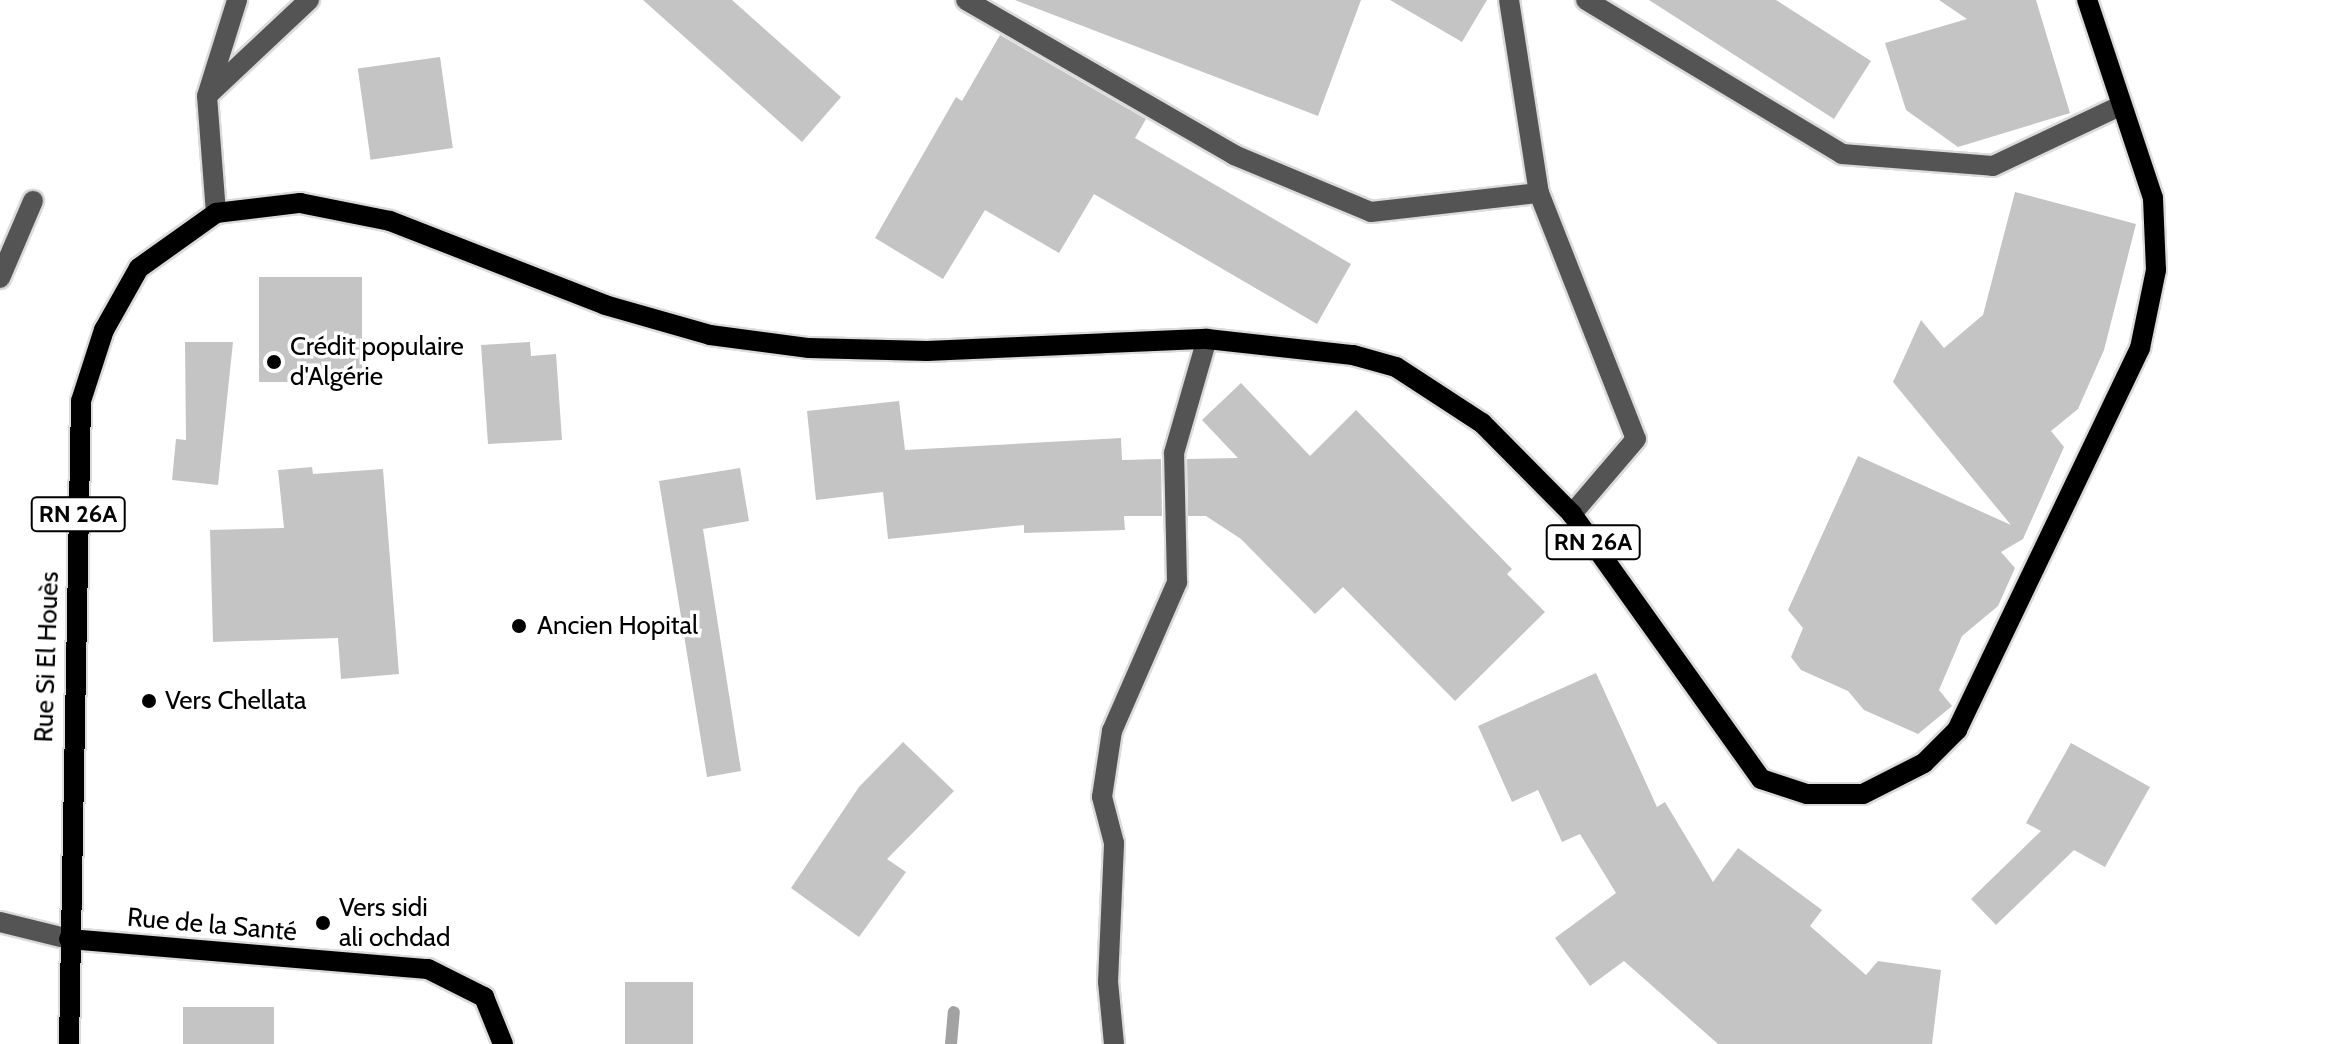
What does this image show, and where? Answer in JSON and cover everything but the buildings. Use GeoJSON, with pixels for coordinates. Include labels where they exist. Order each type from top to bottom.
{"type":"FeatureCollection","features":[{"type":"Feature","properties":{"kind":"main road","name":"RN 26A"},"geometry":{"type":"LineString","coordinates":[[1207,339],[1339,353],[1396,367],[1482,423],[1572,514],[1761,779],[1807,794],[1863,794],[1924,763],[1957,730],[2140,348],[2156,270],[2153,198],[2118,107],[2087,0]]}},
{"type":"Feature","properties":{"kind":"main road","name":"Rue Si El Houès"},"geometry":{"type":"LineString","coordinates":[[69,1044],[81,401],[104,330],[139,268],[216,213],[300,203],[390,221],[605,305],[710,335],[809,348],[927,351],[1207,339]]}},
{"type":"Feature","properties":{"kind":"main road","name":"Rue de la Santé"},"geometry":{"type":"LineString","coordinates":[[69,939],[428,969],[484,997],[503,1044]]}},
{"type":"Feature","properties":{"kind":"street"},"geometry":{"type":"LineString","coordinates":[[216,213],[207,96],[237,0]]}},
{"type":"Feature","properties":{"kind":"street"},"geometry":{"type":"LineString","coordinates":[[207,96],[309,0]]}},
{"type":"Feature","properties":{"kind":"street"},"geometry":{"type":"LineString","coordinates":[[966,0],[1234,155],[1371,212],[1539,193]]}},
{"type":"Feature","properties":{"kind":"street"},"geometry":{"type":"LineString","coordinates":[[1509,0],[1539,193],[1636,439],[1572,514]]}},
{"type":"Feature","properties":{"kind":"street"},"geometry":{"type":"LineString","coordinates":[[1586,0],[1842,154],[1993,166],[2118,107]]}},
{"type":"Feature","properties":{"kind":"street"},"geometry":{"type":"LineString","coordinates":[[0,278],[33,201]]}},
{"type":"Feature","properties":{"kind":"street"},"geometry":{"type":"LineString","coordinates":[[1114,1044],[1108,982],[1114,843],[1102,797],[1112,731],[1177,582],[1174,453],[1207,339]]}},
{"type":"Feature","properties":{"kind":"street"},"geometry":{"type":"LineString","coordinates":[[0,922],[69,939]]}},
{"type":"Feature","properties":{"kind":"waterway"},"geometry":{"type":"LineString","coordinates":[[951,1044],[954,1012]]}},
{"type":"Feature","properties":{"kind":"place","name":"Crédit populaire d'Algérie"},"geometry":{"type":"Point","coordinates":[274,362]}},
{"type":"Feature","properties":{"kind":"place","name":"Ancien Hopital"},"geometry":{"type":"Point","coordinates":[519,626]}},
{"type":"Feature","properties":{"kind":"place","name":"Vers Chellata"},"geometry":{"type":"Point","coordinates":[149,701]}},
{"type":"Feature","properties":{"kind":"place","name":"Vers sidi ali ochdad"},"geometry":{"type":"Point","coordinates":[323,923]}}]}
